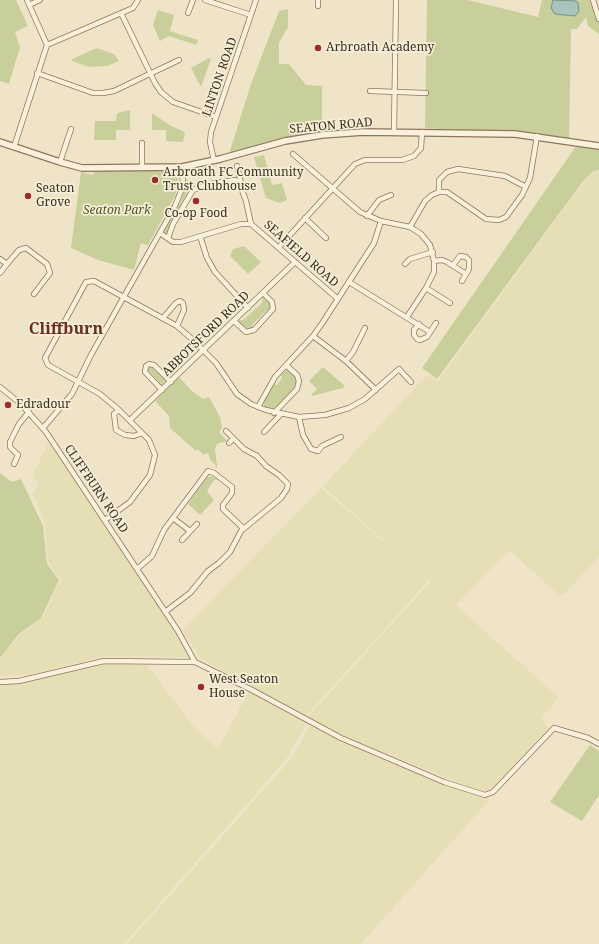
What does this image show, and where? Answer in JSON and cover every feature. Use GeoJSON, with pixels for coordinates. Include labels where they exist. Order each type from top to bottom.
{"type":"FeatureCollection","features":[{"type":"Feature","properties":{"kind":"street"},"geometry":{"type":"LineString","coordinates":[[14,147],[47,45],[28,2],[40,0]]}},
{"type":"Feature","properties":{"kind":"street"},"geometry":{"type":"LineString","coordinates":[[47,45],[133,8],[138,0]]}},
{"type":"Feature","properties":{"kind":"street"},"geometry":{"type":"LineString","coordinates":[[188,13],[192,0]]}},
{"type":"Feature","properties":{"kind":"street"},"geometry":{"type":"LineString","coordinates":[[206,0],[251,15]]}},
{"type":"Feature","properties":{"kind":"street","name":"LINTON ROAD"},"geometry":{"type":"LineString","coordinates":[[214,161],[210,142],[216,117],[256,0]]}},
{"type":"Feature","properties":{"kind":"street"},"geometry":{"type":"LineString","coordinates":[[318,0],[318,6]]}},
{"type":"Feature","properties":{"kind":"street"},"geometry":{"type":"LineString","coordinates":[[394,132],[396,0]]}},
{"type":"Feature","properties":{"kind":"street"},"geometry":{"type":"LineString","coordinates":[[593,0],[599,19]]}},
{"type":"Feature","properties":{"kind":"street"},"geometry":{"type":"LineString","coordinates":[[121,13],[150,73],[161,92],[173,102],[216,117]]}},
{"type":"Feature","properties":{"kind":"street"},"geometry":{"type":"LineString","coordinates":[[37,73],[93,93],[102,93],[114,91],[179,60]]}},
{"type":"Feature","properties":{"kind":"street"},"geometry":{"type":"LineString","coordinates":[[370,91],[426,93]]}},
{"type":"Feature","properties":{"kind":"street"},"geometry":{"type":"LineString","coordinates":[[60,162],[71,129]]}},
{"type":"Feature","properties":{"kind":"street","name":"SEATON ROAD"},"geometry":{"type":"LineString","coordinates":[[0,142],[82,168],[182,167],[214,161],[285,141],[322,135],[394,132],[514,134],[537,136],[599,146]]}},
{"type":"Feature","properties":{"kind":"street"},"geometry":{"type":"LineString","coordinates":[[279,247],[350,168],[360,162],[402,160],[414,156],[421,148],[422,132]]}},
{"type":"Feature","properties":{"kind":"street"},"geometry":{"type":"LineString","coordinates":[[410,226],[425,201],[438,192],[447,192],[486,219],[502,219],[509,214],[526,188],[534,165],[537,136]]}},
{"type":"Feature","properties":{"kind":"street"},"geometry":{"type":"LineString","coordinates":[[142,143],[142,168]]}},
{"type":"Feature","properties":{"kind":"street"},"geometry":{"type":"LineString","coordinates":[[293,154],[366,216],[381,222],[410,226],[421,234],[430,245],[433,252],[434,272],[426,288],[407,317]]}},
{"type":"Feature","properties":{"kind":"street"},"geometry":{"type":"LineString","coordinates":[[237,166],[251,224]]}},
{"type":"Feature","properties":{"kind":"street"},"geometry":{"type":"LineString","coordinates":[[43,428],[72,394],[181,194],[184,174],[182,167]]}},
{"type":"Feature","properties":{"kind":"street"},"geometry":{"type":"LineString","coordinates":[[438,192],[439,180],[446,172],[458,169],[505,176],[526,188]]}},
{"type":"Feature","properties":{"kind":"street"},"geometry":{"type":"LineString","coordinates":[[168,238],[173,224],[193,190],[214,183],[235,180],[241,183]]}},
{"type":"Feature","properties":{"kind":"street"},"geometry":{"type":"LineString","coordinates":[[366,216],[379,200],[391,195]]}},
{"type":"Feature","properties":{"kind":"street"},"geometry":{"type":"LineString","coordinates":[[305,218],[326,238]]}},
{"type":"Feature","properties":{"kind":"street"},"geometry":{"type":"LineString","coordinates":[[258,407],[275,377],[313,336],[338,299],[374,243],[381,222]]}},
{"type":"Feature","properties":{"kind":"street","name":"SEAFIELD ROAD"},"geometry":{"type":"LineString","coordinates":[[160,233],[173,242],[181,242],[241,224],[251,224],[338,299]]}},
{"type":"Feature","properties":{"kind":"street"},"geometry":{"type":"LineString","coordinates":[[200,236],[207,258],[215,272],[248,308]]}},
{"type":"Feature","properties":{"kind":"street"},"geometry":{"type":"LineString","coordinates":[[0,273],[19,250],[26,248],[47,264],[50,273],[34,294]]}},
{"type":"Feature","properties":{"kind":"street"},"geometry":{"type":"LineString","coordinates":[[404,264],[410,259],[433,252]]}},
{"type":"Feature","properties":{"kind":"street"},"geometry":{"type":"LineString","coordinates":[[453,265],[460,256],[466,257],[470,265],[462,281]]}},
{"type":"Feature","properties":{"kind":"street"},"geometry":{"type":"LineString","coordinates":[[0,259],[7,264]]}},
{"type":"Feature","properties":{"kind":"street"},"geometry":{"type":"LineString","coordinates":[[434,261],[442,260],[453,265],[466,274]]}},
{"type":"Feature","properties":{"kind":"street","name":"ABBOTSFORD ROAD"},"geometry":{"type":"LineString","coordinates":[[130,420],[295,262]]}},
{"type":"Feature","properties":{"kind":"street"},"geometry":{"type":"LineString","coordinates":[[105,520],[130,502],[150,475],[155,455],[149,440],[130,420],[100,394],[48,366],[45,358],[86,282],[94,281],[177,326],[216,363],[237,394],[258,407],[274,412],[299,417],[319,416],[338,412],[365,400],[399,369],[411,382]]}},
{"type":"Feature","properties":{"kind":"street"},"geometry":{"type":"LineString","coordinates":[[349,282],[430,332]]}},
{"type":"Feature","properties":{"kind":"street"},"geometry":{"type":"LineString","coordinates":[[426,288],[450,303]]}},
{"type":"Feature","properties":{"kind":"street"},"geometry":{"type":"LineString","coordinates":[[234,320],[246,332],[254,330],[274,309],[272,302],[263,293]]}},
{"type":"Feature","properties":{"kind":"street"},"geometry":{"type":"LineString","coordinates":[[163,318],[176,303],[180,301],[184,303],[184,310],[177,326]]}},
{"type":"Feature","properties":{"kind":"street"},"geometry":{"type":"LineString","coordinates":[[418,324],[414,330],[417,339],[424,340],[436,324]]}},
{"type":"Feature","properties":{"kind":"street"},"geometry":{"type":"LineString","coordinates":[[346,361],[353,352],[365,328]]}},
{"type":"Feature","properties":{"kind":"street"},"geometry":{"type":"LineString","coordinates":[[313,336],[346,361],[376,390]]}},
{"type":"Feature","properties":{"kind":"street"},"geometry":{"type":"LineString","coordinates":[[162,390],[145,372],[146,366],[149,364],[154,365],[171,382]]}},
{"type":"Feature","properties":{"kind":"street"},"geometry":{"type":"LineString","coordinates":[[274,412],[297,389],[299,381],[297,375],[286,365]]}},
{"type":"Feature","properties":{"kind":"street","name":"CLIFFBURN ROAD"},"geometry":{"type":"LineString","coordinates":[[1,388],[29,412],[43,428],[165,612],[195,662]]}},
{"type":"Feature","properties":{"kind":"street"},"geometry":{"type":"LineString","coordinates":[[119,410],[114,414],[116,430],[124,435],[134,436],[142,433]]}},
{"type":"Feature","properties":{"kind":"street"},"geometry":{"type":"LineString","coordinates":[[14,464],[18,454],[10,447],[10,442],[19,424],[29,412]]}},
{"type":"Feature","properties":{"kind":"street"},"geometry":{"type":"LineString","coordinates":[[264,432],[281,414]]}},
{"type":"Feature","properties":{"kind":"street"},"geometry":{"type":"LineString","coordinates":[[299,417],[303,435],[311,449],[318,451],[322,446],[341,437]]}},
{"type":"Feature","properties":{"kind":"street"},"geometry":{"type":"LineString","coordinates":[[165,612],[190,593],[208,571],[230,552],[244,528],[281,498],[287,489],[288,484],[279,475],[266,466],[257,456],[244,449],[226,431]]}},
{"type":"Feature","properties":{"kind":"street"},"geometry":{"type":"LineString","coordinates":[[229,443],[234,439]]}},
{"type":"Feature","properties":{"kind":"street"},"geometry":{"type":"LineString","coordinates":[[137,569],[152,556],[164,530],[205,473],[211,471],[232,487],[232,493],[223,505],[223,509],[244,528]]}},
{"type":"Feature","properties":{"kind":"street"},"geometry":{"type":"LineString","coordinates":[[173,518],[190,531]]}},
{"type":"Feature","properties":{"kind":"street"},"geometry":{"type":"LineString","coordinates":[[182,540],[196,524]]}},
{"type":"Feature","properties":{"kind":"street"},"geometry":{"type":"LineString","coordinates":[[0,682],[19,681],[104,661],[195,662],[252,690],[341,738],[444,782],[486,795],[493,792],[554,728],[588,738],[599,744]]}},
{"type":"Feature","properties":{"kind":"shaded area"},"geometry":{"type":"Polygon","coordinates":[[[599,171],[599,557],[563,595],[559,595],[509,550],[456,605],[429,580],[306,716],[201,659],[182,631],[321,488],[423,575],[323,486],[427,375],[438,381],[585,180],[595,172],[599,171]]]}},
{"type":"Feature","properties":{"kind":"shaded area"},"geometry":{"type":"Polygon","coordinates":[[[48,442],[87,496],[192,657],[107,656],[26,675],[0,676],[0,659],[20,635],[42,618],[61,580],[48,562],[44,518],[33,495],[38,484],[33,476],[48,442]]]}},
{"type":"Feature","properties":{"kind":"shaded area"},"geometry":{"type":"Polygon","coordinates":[[[430,582],[558,698],[541,717],[549,728],[491,790],[484,791],[462,784],[356,742],[308,717],[430,582]]]}},
{"type":"Feature","properties":{"kind":"shaded area"},"geometry":{"type":"Polygon","coordinates":[[[104,663],[146,664],[194,727],[218,749],[249,691],[307,722],[287,758],[124,944],[0,944],[0,685],[49,677],[104,663]]]}},
{"type":"Feature","properties":{"kind":"shaded area"},"geometry":{"type":"Polygon","coordinates":[[[311,724],[376,756],[445,785],[490,799],[361,944],[127,944],[292,758],[311,724]]]}},
{"type":"Feature","properties":{"kind":"green space"},"geometry":{"type":"Polygon","coordinates":[[[0,0],[16,0],[28,26],[15,32],[20,47],[9,84],[0,81],[0,0]]]}},
{"type":"Feature","properties":{"kind":"green space"},"geometry":{"type":"Polygon","coordinates":[[[427,0],[468,0],[538,17],[542,0],[590,0],[595,15],[599,21],[599,34],[588,26],[586,17],[577,29],[571,29],[569,141],[515,134],[425,128],[427,0]]]}},
{"type":"Feature","properties":{"kind":"green space"},"geometry":{"type":"Polygon","coordinates":[[[288,9],[288,27],[279,43],[279,64],[289,64],[306,85],[322,86],[322,126],[326,126],[327,135],[285,141],[228,157],[251,84],[279,11],[288,9]]]}},
{"type":"Feature","properties":{"kind":"green space"},"geometry":{"type":"Polygon","coordinates":[[[158,10],[174,15],[170,31],[198,40],[196,45],[169,36],[160,41],[153,25],[158,10]]]}},
{"type":"Feature","properties":{"kind":"green space"},"geometry":{"type":"Polygon","coordinates":[[[97,48],[114,54],[119,61],[107,66],[89,67],[72,61],[72,59],[97,48]]]}},
{"type":"Feature","properties":{"kind":"green space"},"geometry":{"type":"Polygon","coordinates":[[[209,58],[211,59],[201,87],[191,68],[209,58]]]}},
{"type":"Feature","properties":{"kind":"green space"},"geometry":{"type":"Polygon","coordinates":[[[130,110],[130,130],[116,130],[116,140],[94,140],[95,121],[116,121],[117,113],[130,110]]]}},
{"type":"Feature","properties":{"kind":"green space"},"geometry":{"type":"Polygon","coordinates":[[[152,113],[171,126],[185,132],[183,142],[166,141],[166,130],[152,130],[152,113]]]}},
{"type":"Feature","properties":{"kind":"green space"},"geometry":{"type":"Polygon","coordinates":[[[579,142],[599,146],[599,170],[594,171],[584,180],[437,379],[422,368],[579,142]]]}},
{"type":"Feature","properties":{"kind":"green space"},"geometry":{"type":"Polygon","coordinates":[[[264,155],[272,185],[282,183],[287,200],[280,203],[266,198],[254,157],[264,155]]]}},
{"type":"Feature","properties":{"kind":"green space","name":"Seaton Park"},"geometry":{"type":"Polygon","coordinates":[[[171,170],[171,177],[178,177],[176,194],[148,245],[141,243],[134,270],[98,260],[71,248],[81,172],[93,175],[94,171],[171,170]]]}},
{"type":"Feature","properties":{"kind":"green space"},"geometry":{"type":"Polygon","coordinates":[[[187,179],[192,188],[189,189],[166,234],[164,232],[181,201],[187,179]]]}},
{"type":"Feature","properties":{"kind":"green space"},"geometry":{"type":"Polygon","coordinates":[[[244,246],[261,262],[248,274],[230,256],[233,249],[244,246]]]}},
{"type":"Feature","properties":{"kind":"green space"},"geometry":{"type":"Polygon","coordinates":[[[263,296],[270,301],[272,310],[266,311],[252,325],[253,328],[244,328],[238,322],[239,320],[243,320],[262,303],[263,296]]]}},
{"type":"Feature","properties":{"kind":"green space"},"geometry":{"type":"Polygon","coordinates":[[[150,366],[166,380],[160,387],[161,384],[149,371],[147,373],[150,366]]]}},
{"type":"Feature","properties":{"kind":"green space"},"geometry":{"type":"Polygon","coordinates":[[[323,367],[345,386],[343,388],[312,396],[311,395],[317,389],[309,381],[323,367]]]}},
{"type":"Feature","properties":{"kind":"green space"},"geometry":{"type":"Polygon","coordinates":[[[288,369],[296,375],[297,385],[275,408],[271,409],[265,407],[263,402],[273,384],[277,385],[282,378],[281,375],[288,369]]]}},
{"type":"Feature","properties":{"kind":"green space"},"geometry":{"type":"Polygon","coordinates":[[[179,377],[192,391],[203,399],[209,397],[220,417],[222,428],[219,432],[227,441],[217,444],[215,449],[216,469],[215,464],[210,460],[209,455],[206,453],[204,455],[197,449],[196,451],[170,428],[169,416],[155,401],[179,377]]]}},
{"type":"Feature","properties":{"kind":"green space"},"geometry":{"type":"Polygon","coordinates":[[[0,473],[12,482],[21,479],[43,526],[47,564],[59,580],[41,618],[19,634],[0,658],[0,473]]]}},
{"type":"Feature","properties":{"kind":"green space"},"geometry":{"type":"Polygon","coordinates":[[[211,476],[218,480],[214,480],[207,491],[214,500],[200,515],[188,504],[207,477],[211,476]]]}},
{"type":"Feature","properties":{"kind":"green space"},"geometry":{"type":"Polygon","coordinates":[[[590,745],[599,751],[599,795],[582,821],[550,802],[590,745]]]}},
{"type":"Feature","properties":{"kind":"water"},"geometry":{"type":"Polygon","coordinates":[[[553,0],[576,1],[578,3],[579,11],[575,16],[555,14],[551,8],[553,0]]]}},
{"type":"Feature","properties":{"kind":"place","name":"Arbroath Academy"},"geometry":{"type":"Point","coordinates":[318,48]}},
{"type":"Feature","properties":{"kind":"place","name":"Arbroath FC Community Trust Clubhouse"},"geometry":{"type":"Point","coordinates":[155,180]}},
{"type":"Feature","properties":{"kind":"place","name":"Seaton Grove"},"geometry":{"type":"Point","coordinates":[28,196]}},
{"type":"Feature","properties":{"kind":"place","name":"Co-op Food"},"geometry":{"type":"Point","coordinates":[196,201]}},
{"type":"Feature","properties":{"kind":"place","name":"Edradour"},"geometry":{"type":"Point","coordinates":[8,405]}},
{"type":"Feature","properties":{"kind":"place","name":"West Seaton House"},"geometry":{"type":"Point","coordinates":[201,687]}},
{"type":"Feature","properties":{"kind":"district","name":"Cliffburn"},"geometry":{"type":"Point","coordinates":[66,329]}}]}
